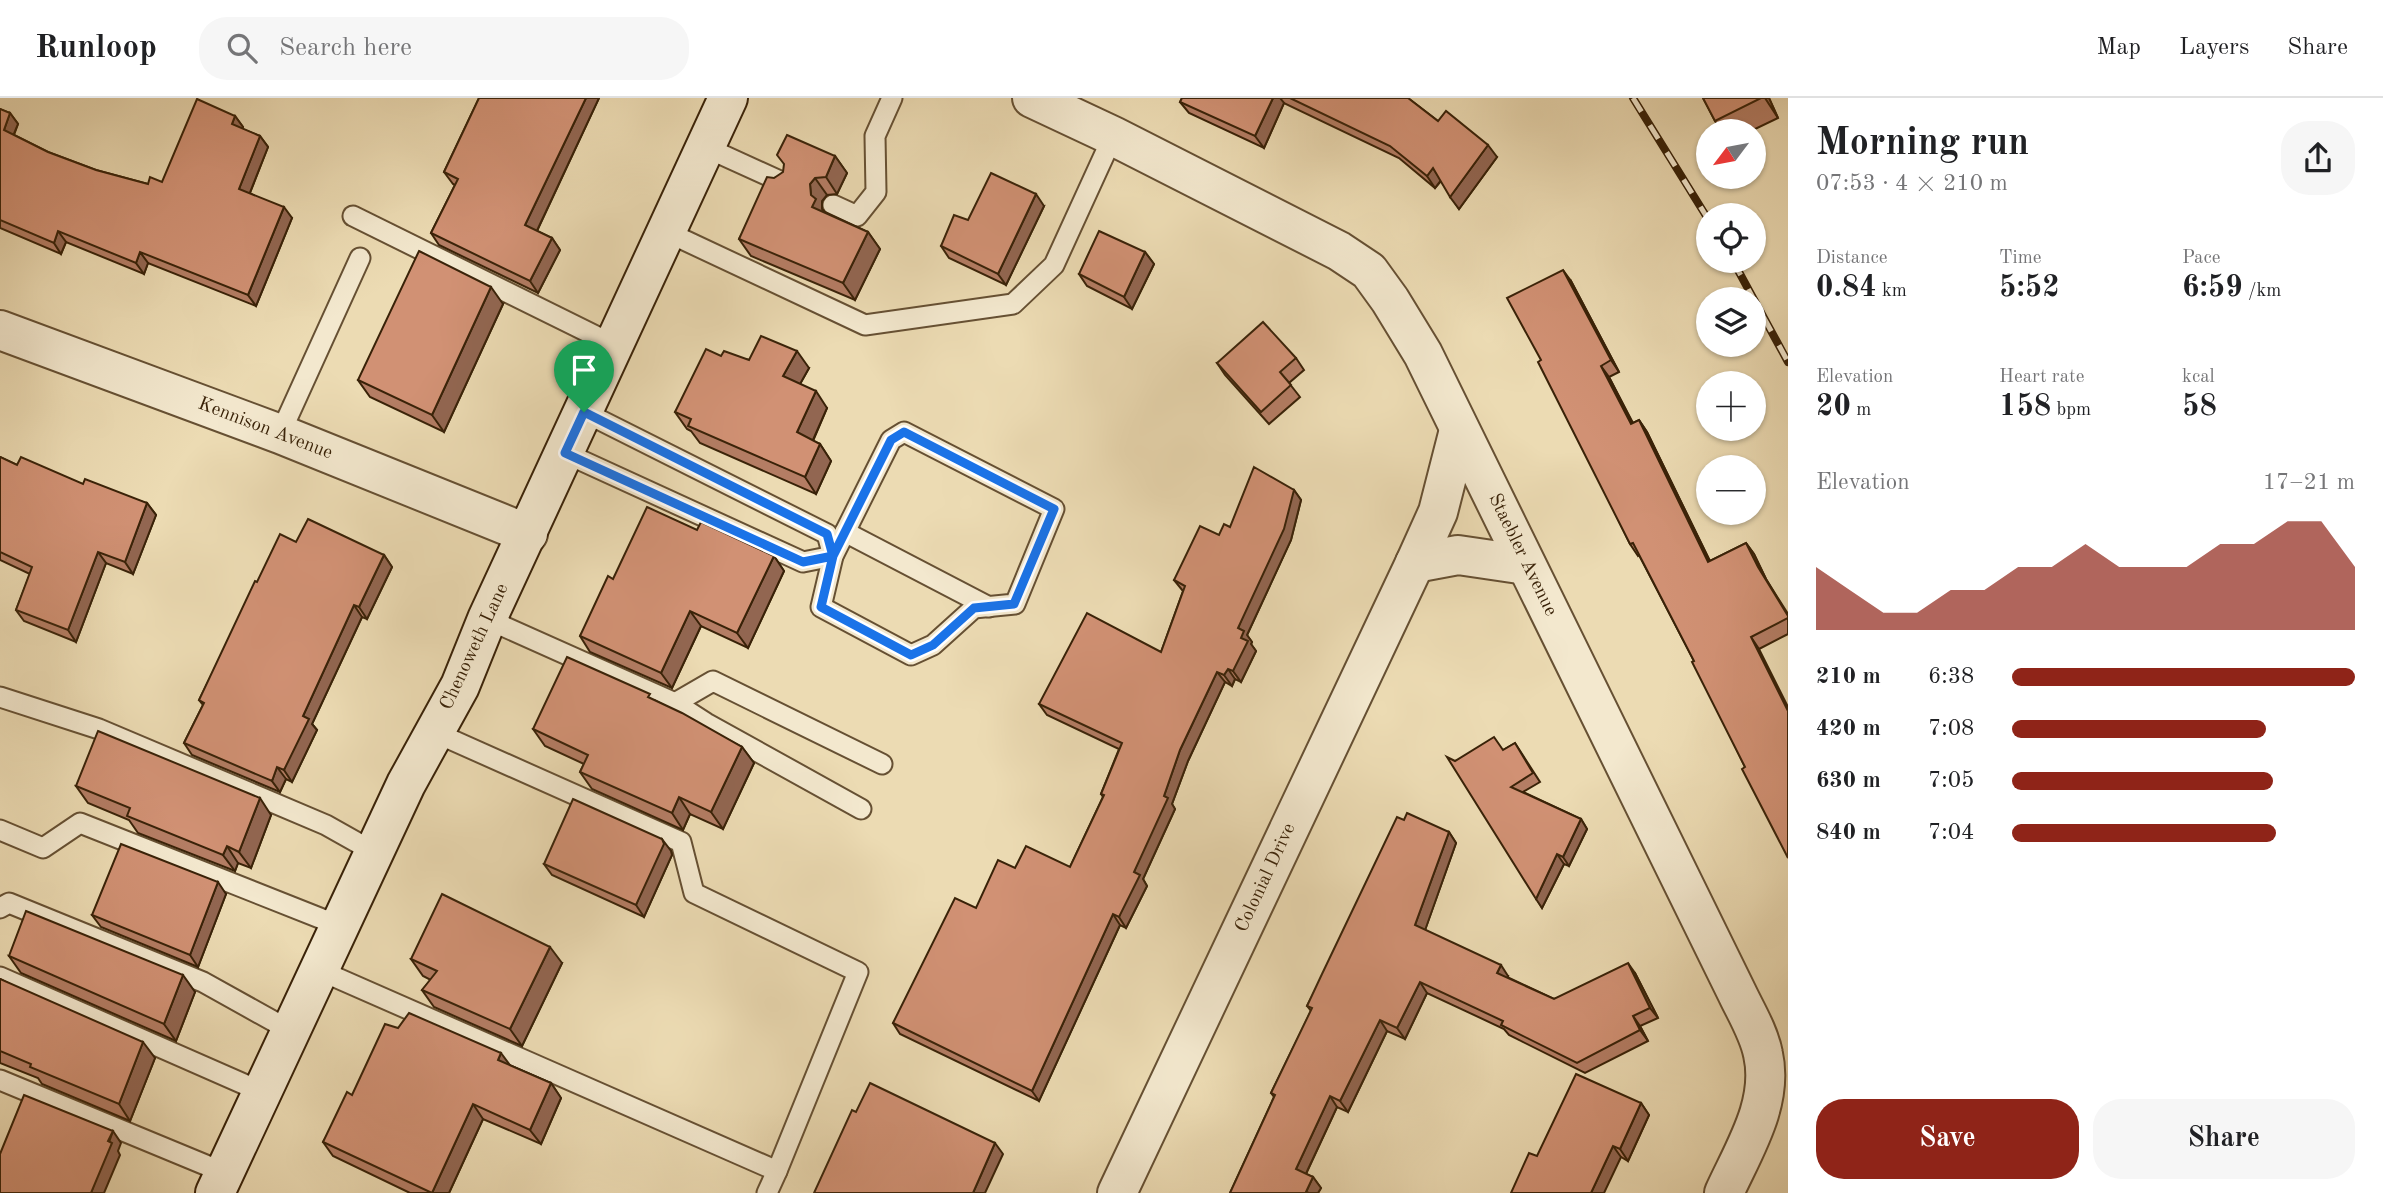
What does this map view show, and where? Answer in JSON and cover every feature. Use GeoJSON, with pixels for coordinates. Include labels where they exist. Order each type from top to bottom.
{"type":"FeatureCollection","features":[{"type":"Feature","properties":{"kind":"street","name":"Chenoweth Lane"},"geometry":{"type":"LineString","coordinates":[[220,1183],[405,784],[460,686],[486,619],[528,534],[728,98]]}},
{"type":"Feature","properties":{"kind":"street","name":"Staebler Avenue"},"geometry":{"type":"LineString","coordinates":[[1032,98],[1074,107],[1113,136],[1339,251],[1369,271],[1390,300],[1423,355],[1763,1051],[1766,1077],[1760,1114],[1724,1193]]}},
{"type":"Feature","properties":{"kind":"street","name":"Kennison Avenue"},"geometry":{"type":"LineString","coordinates":[[0,330],[280,434],[528,534]]}},
{"type":"Feature","properties":{"kind":"street","name":"Colonial Drive"},"geometry":{"type":"LineString","coordinates":[[1117,1193],[1438,512],[1460,430]]}},
{"type":"Feature","properties":{"kind":"street"},"geometry":{"type":"LineString","coordinates":[[1415,563],[1458,555],[1527,565]]}},
{"type":"Feature","properties":{"kind":"lane"},"geometry":{"type":"LineString","coordinates":[[832,205],[857,216],[876,192],[876,136],[892,98]]}},
{"type":"Feature","properties":{"kind":"lane"},"geometry":{"type":"LineString","coordinates":[[667,232],[865,325],[1013,304],[1054,265],[1113,136]]}},
{"type":"Feature","properties":{"kind":"lane"},"geometry":{"type":"LineString","coordinates":[[705,147],[785,183]]}},
{"type":"Feature","properties":{"kind":"lane"},"geometry":{"type":"LineString","coordinates":[[353,216],[614,345]]}},
{"type":"Feature","properties":{"kind":"lane"},"geometry":{"type":"LineString","coordinates":[[280,434],[360,258]]}},
{"type":"Feature","properties":{"kind":"lane"},"geometry":{"type":"LineString","coordinates":[[584,412],[827,534],[833,556]]}},
{"type":"Feature","properties":{"kind":"lane"},"geometry":{"type":"LineString","coordinates":[[904,432],[1054,509],[1014,604],[974,608],[933,645],[911,655],[821,607],[833,556],[845,532],[891,440],[904,432]]}},
{"type":"Feature","properties":{"kind":"lane"},"geometry":{"type":"LineString","coordinates":[[565,453],[803,562],[833,556]]}},
{"type":"Feature","properties":{"kind":"lane"},"geometry":{"type":"LineString","coordinates":[[845,532],[989,607]]}},
{"type":"Feature","properties":{"kind":"lane"},"geometry":{"type":"LineString","coordinates":[[486,619],[675,703],[861,809]]}},
{"type":"Feature","properties":{"kind":"lane"},"geometry":{"type":"LineString","coordinates":[[675,703],[713,681],[882,764]]}},
{"type":"Feature","properties":{"kind":"lane"},"geometry":{"type":"LineString","coordinates":[[0,697],[99,729],[326,825],[374,852]]}},
{"type":"Feature","properties":{"kind":"lane"},"geometry":{"type":"LineString","coordinates":[[434,732],[681,842],[694,893],[858,972],[767,1193]]}},
{"type":"Feature","properties":{"kind":"lane"},"geometry":{"type":"LineString","coordinates":[[0,830],[43,848],[80,823],[340,926]]}},
{"type":"Feature","properties":{"kind":"lane"},"geometry":{"type":"LineString","coordinates":[[4,905],[202,982],[291,1031]]}},
{"type":"Feature","properties":{"kind":"lane"},"geometry":{"type":"LineString","coordinates":[[319,970],[777,1171]]}},
{"type":"Feature","properties":{"kind":"lane"},"geometry":{"type":"LineString","coordinates":[[0,976],[262,1092]]}},
{"type":"Feature","properties":{"kind":"lane"},"geometry":{"type":"LineString","coordinates":[[0,1080],[220,1183]]}},
{"type":"Feature","properties":{"kind":"building"},"geometry":{"type":"Polygon","coordinates":[[[479,98],[586,98],[525,225],[552,238],[530,281],[431,233],[458,179],[444,172],[479,98]]]}},
{"type":"Feature","properties":{"kind":"building"},"geometry":{"type":"Polygon","coordinates":[[[1182,98],[1273,98],[1255,136],[1180,102],[1182,98]]]}},
{"type":"Feature","properties":{"kind":"building"},"geometry":{"type":"Polygon","coordinates":[[[1290,98],[1408,98],[1438,121],[1446,111],[1488,145],[1450,197],[1433,168],[1427,176],[1390,146],[1290,98]]]}},
{"type":"Feature","properties":{"kind":"building"},"geometry":{"type":"Polygon","coordinates":[[[1703,98],[1761,98],[1719,119],[1714,119],[1703,98]]]}},
{"type":"Feature","properties":{"kind":"building"},"geometry":{"type":"Polygon","coordinates":[[[197,99],[235,116],[232,124],[260,136],[239,189],[284,207],[248,295],[140,252],[136,263],[58,231],[54,243],[0,220],[0,109],[10,113],[4,130],[48,152],[96,170],[148,184],[150,177],[162,182],[197,99]]]}},
{"type":"Feature","properties":{"kind":"building"},"geometry":{"type":"Polygon","coordinates":[[[787,135],[835,156],[826,177],[815,178],[810,184],[811,195],[816,199],[812,207],[868,232],[843,283],[739,239],[767,177],[774,178],[783,172],[784,164],[777,155],[787,135]]]}},
{"type":"Feature","properties":{"kind":"building"},"geometry":{"type":"Polygon","coordinates":[[[991,173],[1036,194],[998,274],[941,246],[954,215],[968,220],[991,173]]]}},
{"type":"Feature","properties":{"kind":"building"},"geometry":{"type":"Polygon","coordinates":[[[1099,231],[1145,252],[1124,297],[1079,274],[1099,231]]]}},
{"type":"Feature","properties":{"kind":"building"},"geometry":{"type":"Polygon","coordinates":[[[419,251],[491,287],[432,415],[358,380],[419,251]]]}},
{"type":"Feature","properties":{"kind":"building"},"geometry":{"type":"Polygon","coordinates":[[[1563,270],[1611,360],[1601,366],[1631,424],[1639,420],[1708,562],[1746,543],[1788,616],[1751,637],[1788,711],[1788,858],[1742,769],[1745,767],[1692,662],[1694,661],[1633,543],[1630,544],[1538,362],[1541,360],[1507,298],[1563,270]]]}},
{"type":"Feature","properties":{"kind":"building"},"geometry":{"type":"Polygon","coordinates":[[[1263,322],[1296,358],[1280,372],[1291,385],[1261,412],[1217,363],[1263,322]]]}},
{"type":"Feature","properties":{"kind":"building"},"geometry":{"type":"Polygon","coordinates":[[[761,336],[797,351],[783,376],[816,391],[797,432],[820,444],[805,477],[688,426],[691,419],[675,412],[706,349],[721,356],[724,351],[749,360],[761,336]]]}},
{"type":"Feature","properties":{"kind":"building"},"geometry":{"type":"Polygon","coordinates":[[[0,457],[17,465],[21,457],[83,484],[85,479],[147,503],[125,562],[98,552],[68,630],[16,610],[32,567],[0,552],[0,457]]]}},
{"type":"Feature","properties":{"kind":"building"},"geometry":{"type":"Polygon","coordinates":[[[1254,467],[1294,490],[1284,529],[1238,628],[1244,631],[1241,638],[1248,641],[1233,671],[1228,669],[1224,675],[1217,672],[1180,750],[1164,796],[1168,798],[1134,872],[1140,875],[1119,917],[1113,914],[1032,1091],[893,1023],[955,898],[976,908],[998,860],[1015,868],[1026,846],[1070,867],[1104,795],[1101,794],[1122,743],[1039,704],[1087,613],[1161,652],[1185,586],[1174,580],[1200,526],[1219,535],[1224,524],[1230,527],[1254,467]]]}},
{"type":"Feature","properties":{"kind":"building"},"geometry":{"type":"Polygon","coordinates":[[[647,507],[697,530],[701,522],[774,556],[737,633],[690,611],[661,673],[580,636],[608,576],[613,579],[647,507]]]}},
{"type":"Feature","properties":{"kind":"building"},"geometry":{"type":"Polygon","coordinates":[[[308,519],[384,555],[359,607],[354,605],[303,716],[309,719],[284,770],[277,767],[272,781],[184,743],[204,703],[199,700],[280,534],[296,542],[308,519]]]}},
{"type":"Feature","properties":{"kind":"building"},"geometry":{"type":"Polygon","coordinates":[[[567,657],[650,694],[648,697],[742,747],[711,812],[679,797],[672,813],[580,772],[588,755],[533,729],[567,657]]]}},
{"type":"Feature","properties":{"kind":"building"},"geometry":{"type":"Polygon","coordinates":[[[98,731],[260,798],[239,852],[227,846],[223,855],[127,816],[130,808],[76,786],[98,731]]]}},
{"type":"Feature","properties":{"kind":"building"},"geometry":{"type":"Polygon","coordinates":[[[1494,737],[1503,750],[1515,743],[1533,773],[1511,787],[1581,819],[1563,857],[1557,854],[1536,899],[1447,757],[1455,761],[1494,737]]]}},
{"type":"Feature","properties":{"kind":"building"},"geometry":{"type":"Polygon","coordinates":[[[573,799],[662,839],[664,844],[636,905],[544,864],[573,799]]]}},
{"type":"Feature","properties":{"kind":"building"},"geometry":{"type":"Polygon","coordinates":[[[1407,813],[1449,832],[1415,925],[1501,965],[1497,973],[1554,999],[1628,963],[1650,1008],[1633,1016],[1640,1030],[1577,1063],[1501,1025],[1503,1021],[1420,982],[1397,1028],[1380,1020],[1340,1101],[1330,1096],[1296,1169],[1313,1177],[1306,1192],[1309,1193],[1230,1193],[1275,1095],[1271,1093],[1312,1008],[1307,1006],[1397,817],[1404,820],[1407,813]]]}},
{"type":"Feature","properties":{"kind":"building"},"geometry":{"type":"Polygon","coordinates":[[[121,844],[218,882],[190,955],[92,915],[121,844]]]}},
{"type":"Feature","properties":{"kind":"building"},"geometry":{"type":"Polygon","coordinates":[[[442,894],[550,947],[510,1029],[422,990],[437,971],[411,959],[442,894]]]}},
{"type":"Feature","properties":{"kind":"building"},"geometry":{"type":"Polygon","coordinates":[[[26,911],[183,975],[164,1024],[9,956],[26,911]]]}},
{"type":"Feature","properties":{"kind":"building"},"geometry":{"type":"Polygon","coordinates":[[[0,979],[143,1042],[119,1104],[30,1067],[31,1064],[0,1051],[0,979]]]}},
{"type":"Feature","properties":{"kind":"building"},"geometry":{"type":"Polygon","coordinates":[[[409,1013],[501,1053],[498,1060],[551,1083],[530,1130],[473,1104],[432,1193],[323,1142],[347,1092],[352,1095],[385,1024],[398,1028],[409,1013]]]}},
{"type":"Feature","properties":{"kind":"building"},"geometry":{"type":"Polygon","coordinates":[[[1576,1074],[1641,1103],[1620,1149],[1613,1146],[1591,1193],[1511,1193],[1529,1153],[1537,1156],[1576,1074]]]}},
{"type":"Feature","properties":{"kind":"building"},"geometry":{"type":"Polygon","coordinates":[[[870,1083],[995,1143],[973,1193],[814,1193],[852,1110],[856,1112],[870,1083]]]}},
{"type":"Feature","properties":{"kind":"building"},"geometry":{"type":"Polygon","coordinates":[[[24,1095],[113,1131],[108,1141],[112,1143],[91,1193],[0,1193],[0,1154],[24,1095]]]}},
{"type":"Feature","properties":{"kind":"railway"},"geometry":{"type":"LineString","coordinates":[[1633,98],[1698,203]]}},
{"type":"Feature","properties":{"kind":"railway"},"geometry":{"type":"LineString","coordinates":[[1740,273],[1788,362]]}},
{"type":"Feature","properties":{"kind":"route"},"geometry":{"type":"LineString","coordinates":[[584,412],[565,453],[803,562],[833,556],[891,440],[904,432],[1054,509],[1014,604],[974,608],[933,645],[911,655],[821,607],[833,556],[827,534],[584,412]]}}]}
